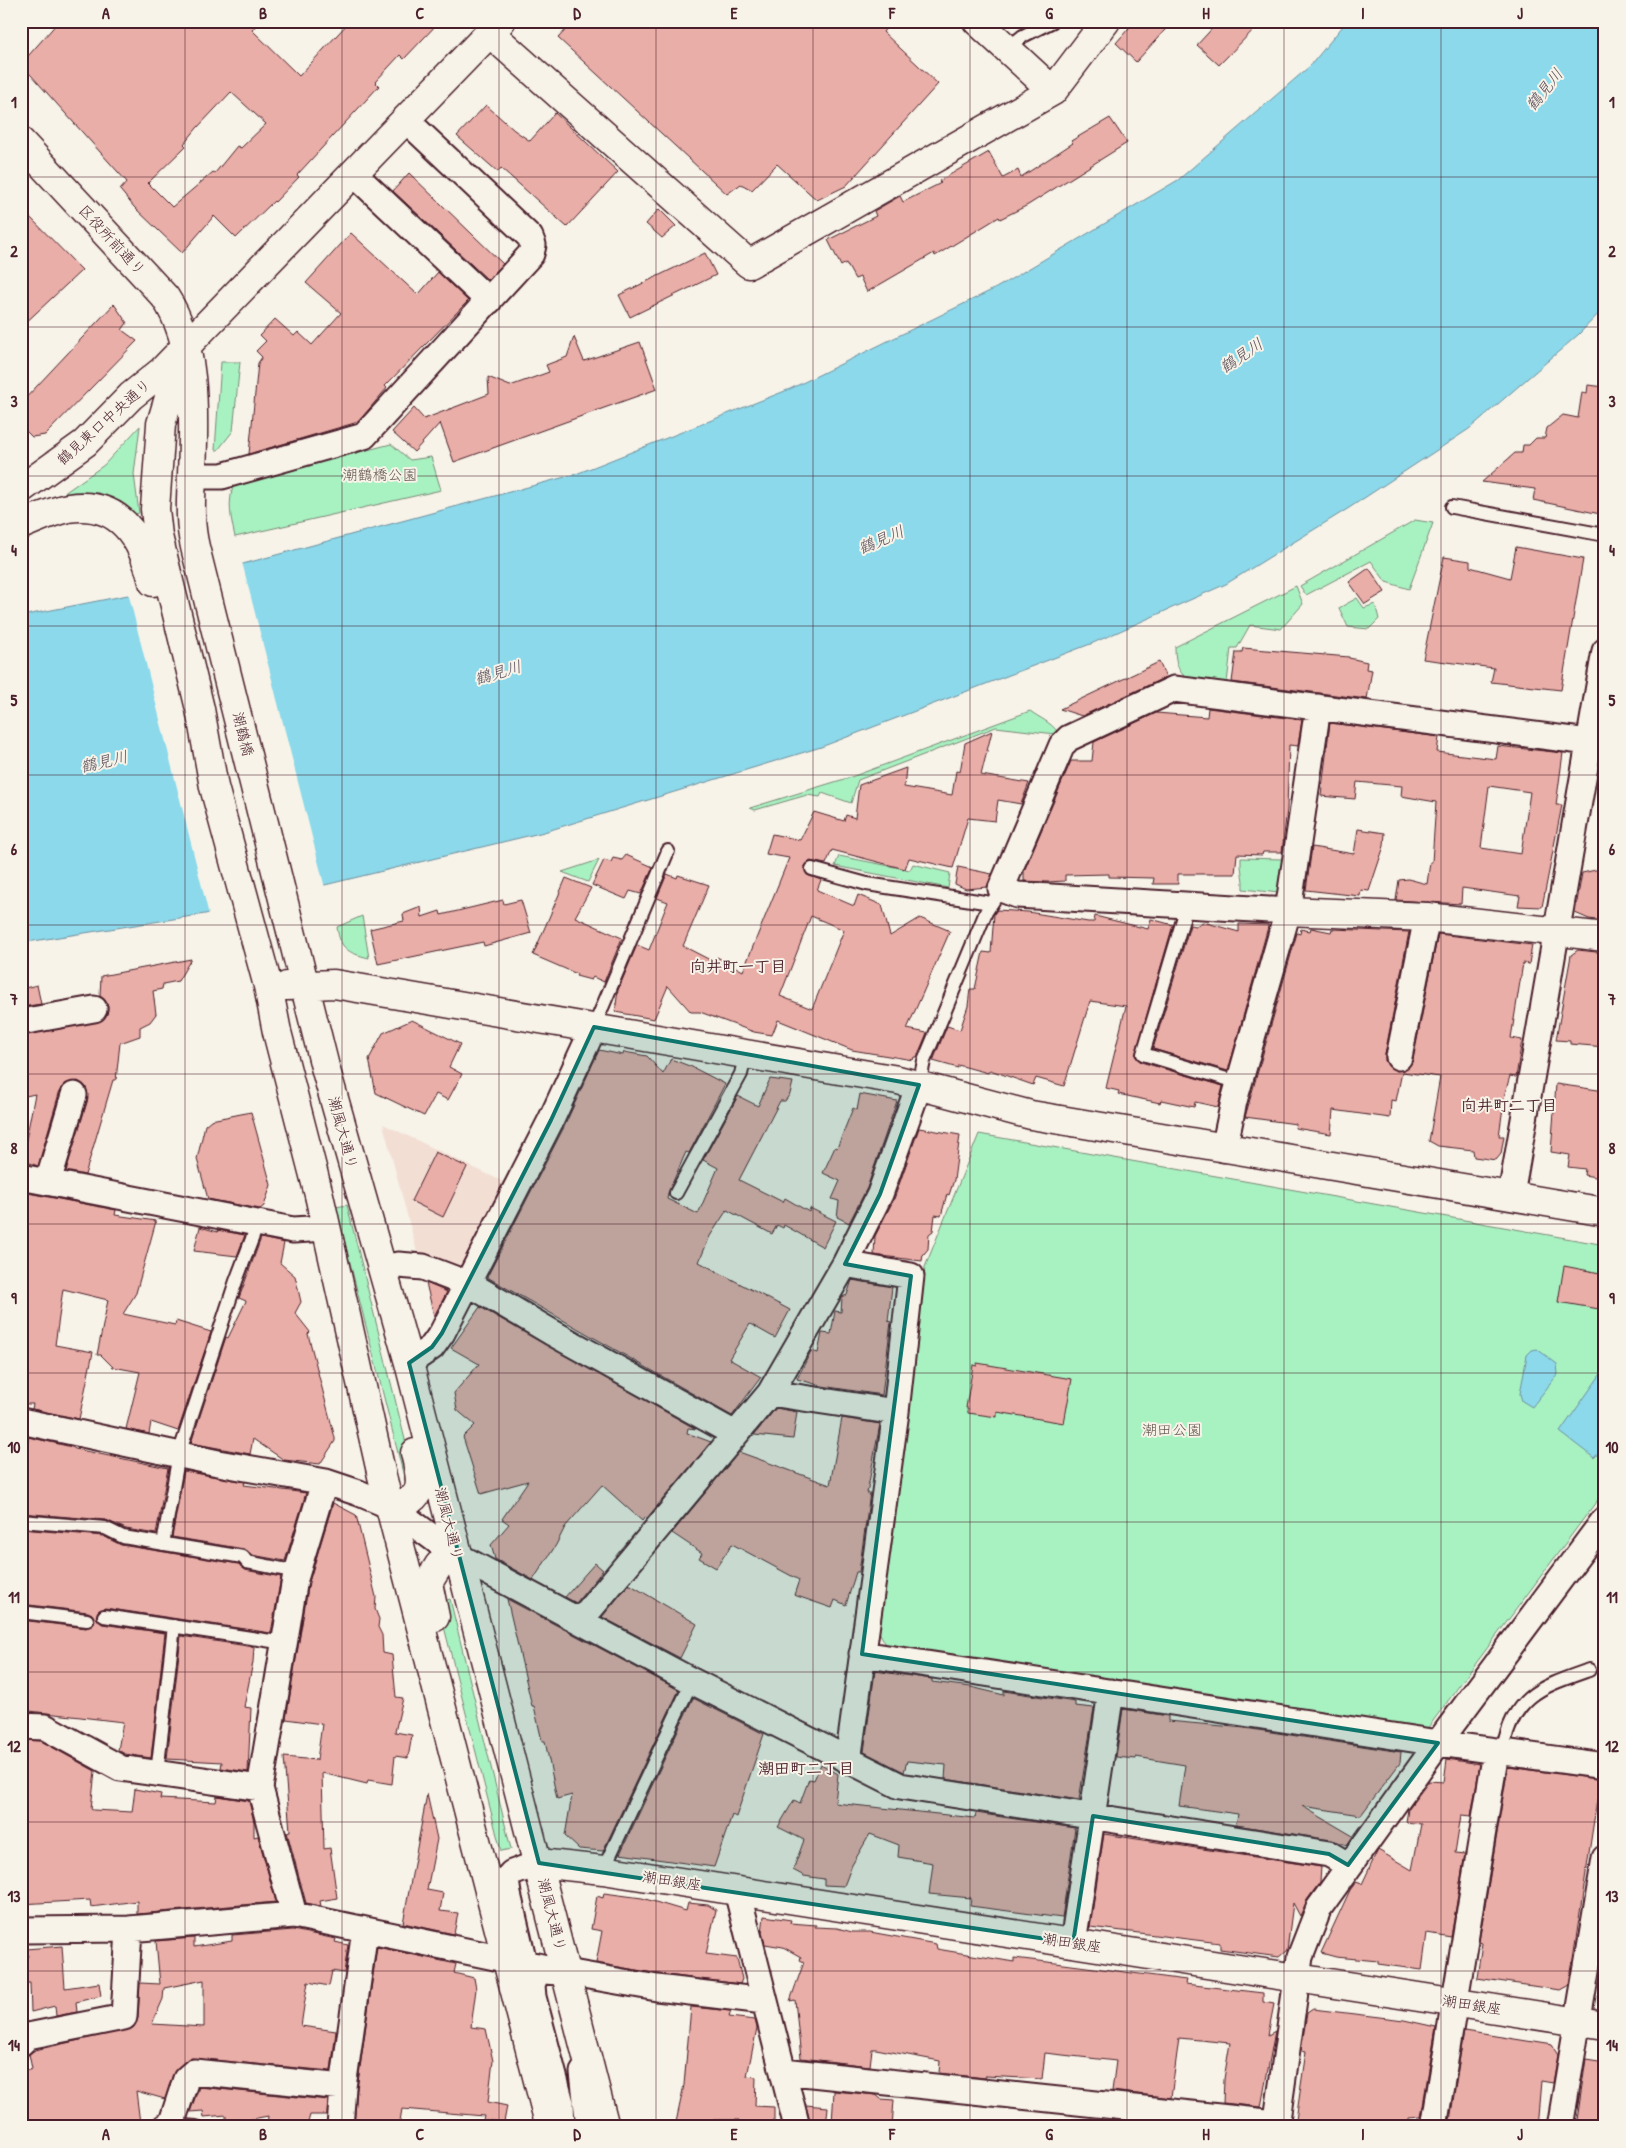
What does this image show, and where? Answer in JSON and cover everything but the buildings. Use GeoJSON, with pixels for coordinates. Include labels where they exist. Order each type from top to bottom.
{"type":"FeatureCollection","features":[{"type":"Feature","properties":{"kind":"street"},"geometry":{"type":"LineString","coordinates":[[977,21],[1053,91]]}},
{"type":"Feature","properties":{"kind":"street"},"geometry":{"type":"LineString","coordinates":[[489,25],[749,264],[1053,91],[1106,21]]}},
{"type":"Feature","properties":{"kind":"street","name":"鶴見東口中央通り"},"geometry":{"type":"LineString","coordinates":[[21,488],[85,443],[131,396],[162,371],[405,119],[489,25]]}},
{"type":"Feature","properties":{"kind":"street"},"geometry":{"type":"LineString","coordinates":[[192,476],[222,476],[364,436],[531,254],[534,245],[530,237],[405,119]]}},
{"type":"Feature","properties":{"kind":"street","name":"区役所前通り"},"geometry":{"type":"LineString","coordinates":[[21,142],[165,297],[180,322],[192,389],[192,476]]}},
{"type":"Feature","properties":{"kind":"street"},"geometry":{"type":"LineString","coordinates":[[353,173],[489,300]]}},
{"type":"Feature","properties":{"kind":"street"},"geometry":{"type":"LineString","coordinates":[[185,348],[161,424],[155,509],[155,558],[200,709],[214,786],[268,986],[327,1228],[390,1506],[484,1868],[516,1960],[533,1997],[561,2103],[562,2127]]}},
{"type":"Feature","properties":{"kind":"street","name":"鶴見東口中央通り"},"geometry":{"type":"LineString","coordinates":[[21,505],[78,473],[101,454],[136,417],[162,371]]}},
{"type":"Feature","properties":{"kind":"street","name":"潮鶴橋"},"geometry":{"type":"LineString","coordinates":[[192,476],[190,524],[195,547],[289,922]]}},
{"type":"Feature","properties":{"kind":"street"},"geometry":{"type":"LineString","coordinates":[[21,526],[67,508],[85,507],[101,510],[124,522],[138,541],[155,558]]}},
{"type":"Feature","properties":{"kind":"street"},"geometry":{"type":"LineString","coordinates":[[1511,1195],[1605,651]]}},
{"type":"Feature","properties":{"kind":"street"},"geometry":{"type":"LineString","coordinates":[[1588,742],[1174,689],[1069,738],[1060,749],[996,896],[1017,895],[1187,906],[1427,917],[1605,937]]}},
{"type":"Feature","properties":{"kind":"street"},"geometry":{"type":"LineString","coordinates":[[1224,1149],[1240,1083],[1288,910],[1318,707]]}},
{"type":"Feature","properties":{"kind":"street"},"geometry":{"type":"LineString","coordinates":[[1399,1057],[1427,917]]}},
{"type":"Feature","properties":{"kind":"street","name":"潮風大通り"},"geometry":{"type":"LineString","coordinates":[[289,922],[355,1178],[408,1363],[456,1555],[539,1863],[605,2127]]}},
{"type":"Feature","properties":{"kind":"street"},"geometry":{"type":"LineString","coordinates":[[268,986],[334,984],[594,1027],[919,1085],[1031,1115],[1605,1212]]}},
{"type":"Feature","properties":{"kind":"street"},"geometry":{"type":"LineString","coordinates":[[305,985],[294,1000],[293,1008],[324,1135],[324,1168],[319,1195]]}},
{"type":"Feature","properties":{"kind":"street"},"geometry":{"type":"LineString","coordinates":[[21,1022],[94,1009]]}},
{"type":"Feature","properties":{"kind":"street"},"geometry":{"type":"LineString","coordinates":[[408,1363],[432,1347],[442,1333],[465,1284],[551,1120],[594,1027]]}},
{"type":"Feature","properties":{"kind":"street"},"geometry":{"type":"LineString","coordinates":[[580,1622],[770,1393],[845,1264],[880,1194],[919,1085]]}},
{"type":"Feature","properties":{"kind":"street"},"geometry":{"type":"LineString","coordinates":[[48,1182],[74,1094]]}},
{"type":"Feature","properties":{"kind":"street"},"geometry":{"type":"LineString","coordinates":[[21,1177],[293,1230],[327,1228]]}},
{"type":"Feature","properties":{"kind":"street"},"geometry":{"type":"LineString","coordinates":[[845,1264],[912,1276],[896,1412],[848,1761]]}},
{"type":"Feature","properties":{"kind":"street"},"geometry":{"type":"LineString","coordinates":[[390,1506],[401,1505],[412,1498],[420,1488],[422,1481],[377,1299],[382,1268],[398,1265],[423,1266],[465,1284],[735,1434]]}},
{"type":"Feature","properties":{"kind":"street"},"geometry":{"type":"LineString","coordinates":[[770,1393],[896,1412]]}},
{"type":"Feature","properties":{"kind":"street"},"geometry":{"type":"LineString","coordinates":[[21,1421],[326,1482],[360,1493],[390,1506],[456,1555],[692,1681],[900,1786],[1329,1854],[1348,1865]]}},
{"type":"Feature","properties":{"kind":"street"},"geometry":{"type":"LineString","coordinates":[[294,1915],[260,1788],[297,1572],[326,1482]]}},
{"type":"Feature","properties":{"kind":"street"},"geometry":{"type":"LineString","coordinates":[[782,2071],[1276,2125],[1297,1978],[1305,1940],[1319,1908],[1348,1865],[1605,1519]]}},
{"type":"Feature","properties":{"kind":"street"},"geometry":{"type":"LineString","coordinates":[[456,1555],[439,1566],[428,1583],[463,1723],[464,1790]]}},
{"type":"Feature","properties":{"kind":"street"},"geometry":{"type":"LineString","coordinates":[[862,1654],[1438,1743],[1605,1766]]}},
{"type":"Feature","properties":{"kind":"street"},"geometry":{"type":"LineString","coordinates":[[1073,1944],[1111,1692]]}},
{"type":"Feature","properties":{"kind":"street"},"geometry":{"type":"LineString","coordinates":[[21,1726],[45,1727],[120,1768],[260,1788]]}},
{"type":"Feature","properties":{"kind":"street"},"geometry":{"type":"LineString","coordinates":[[1434,2127],[1499,1752]]}},
{"type":"Feature","properties":{"kind":"street"},"geometry":{"type":"LineString","coordinates":[[1560,2127],[1605,1858]]}},
{"type":"Feature","properties":{"kind":"street"},"geometry":{"type":"LineString","coordinates":[[484,1868],[539,1863]]}},
{"type":"Feature","properties":{"kind":"street"},"geometry":{"type":"LineString","coordinates":[[539,1863],[512,1873],[506,1880],[516,1960],[550,2127]]}},
{"type":"Feature","properties":{"kind":"street","name":"潮田銀座"},"geometry":{"type":"LineString","coordinates":[[539,1863],[603,1870],[1605,2026]]}},
{"type":"Feature","properties":{"kind":"street"},"geometry":{"type":"LineString","coordinates":[[737,1891],[797,2127]]}},
{"type":"Feature","properties":{"kind":"street"},"geometry":{"type":"LineString","coordinates":[[21,1930],[129,1929],[294,1915],[566,1972],[657,1988],[764,2001]]}},
{"type":"Feature","properties":{"kind":"street"},"geometry":{"type":"LineString","coordinates":[[21,2043],[28,2036],[124,2017],[129,1929]]}},
{"type":"Feature","properties":{"kind":"street"},"geometry":{"type":"LineString","coordinates":[[340,2127],[342,2087],[365,1930]]}},
{"type":"Feature","properties":{"kind":"street"},"geometry":{"type":"LineString","coordinates":[[533,1997],[532,1985],[536,1974],[543,1971],[566,1972]]}},
{"type":"Feature","properties":{"kind":"street"},"geometry":{"type":"LineString","coordinates":[[580,2027],[589,2127]]}},
{"type":"Feature","properties":{"kind":"street"},"geometry":{"type":"LineString","coordinates":[[168,2126],[186,2079],[194,2072],[342,2087]]}},
{"type":"Feature","properties":{"kind":"lane"},"geometry":{"type":"LineString","coordinates":[[1007,48],[1024,36],[1053,21]]}},
{"type":"Feature","properties":{"kind":"lane"},"geometry":{"type":"LineString","coordinates":[[1452,507],[1605,535]]}},
{"type":"Feature","properties":{"kind":"lane"},"geometry":{"type":"LineString","coordinates":[[594,1027],[668,851]]}},
{"type":"Feature","properties":{"kind":"lane"},"geometry":{"type":"LineString","coordinates":[[812,869],[867,884],[996,896],[924,1061],[919,1085]]}},
{"type":"Feature","properties":{"kind":"lane"},"geometry":{"type":"LineString","coordinates":[[1187,906],[1143,1054],[1240,1083]]}},
{"type":"Feature","properties":{"kind":"lane"},"geometry":{"type":"LineString","coordinates":[[676,1193],[740,1074],[746,1053]]}},
{"type":"Feature","properties":{"kind":"lane"},"geometry":{"type":"LineString","coordinates":[[163,1544],[179,1454],[236,1281],[258,1223]]}},
{"type":"Feature","properties":{"kind":"lane"},"geometry":{"type":"LineString","coordinates":[[21,1521],[105,1528],[123,1537],[243,1557],[247,1562],[297,1572]]}},
{"type":"Feature","properties":{"kind":"lane"},"geometry":{"type":"LineString","coordinates":[[21,1612],[87,1620]]}},
{"type":"Feature","properties":{"kind":"lane"},"geometry":{"type":"LineString","coordinates":[[104,1616],[285,1643]]}},
{"type":"Feature","properties":{"kind":"lane"},"geometry":{"type":"LineString","coordinates":[[157,1773],[174,1626]]}},
{"type":"Feature","properties":{"kind":"lane"},"geometry":{"type":"LineString","coordinates":[[1499,1752],[1513,1716],[1532,1694],[1545,1685],[1589,1670]]}},
{"type":"Feature","properties":{"kind":"lane"},"geometry":{"type":"LineString","coordinates":[[603,1870],[692,1681]]}},
{"type":"Feature","properties":{"kind":"lane"},"geometry":{"type":"LineString","coordinates":[[168,2126],[196,2127]]}},
{"type":"Feature","properties":{"kind":"highlighted area"},"geometry":{"type":"Polygon","coordinates":[[[594,1027],[919,1085],[880,1194],[845,1264],[911,1276],[862,1654],[1438,1743],[1348,1865],[1329,1854],[1093,1816],[1073,1943],[539,1863],[409,1363],[432,1347],[442,1333],[551,1120],[594,1027]]]}},
{"type":"Feature","properties":{"kind":"shaded area"},"geometry":{"type":"Polygon","coordinates":[[[383,1124],[508,1184],[462,1274],[418,1256],[383,1124]]]}},
{"type":"Feature","properties":{"kind":"green space"},"geometry":{"type":"Polygon","coordinates":[[[221,362],[240,362],[233,431],[218,450],[215,450],[221,362]]]}},
{"type":"Feature","properties":{"kind":"green space"},"geometry":{"type":"Polygon","coordinates":[[[140,426],[134,474],[139,513],[134,515],[53,501],[104,465],[140,426]]]}},
{"type":"Feature","properties":{"kind":"green space","name":"潮鶴橋公園"},"geometry":{"type":"Polygon","coordinates":[[[391,444],[410,460],[431,457],[441,490],[235,537],[230,504],[234,484],[391,444]]]}},
{"type":"Feature","properties":{"kind":"green space"},"geometry":{"type":"Polygon","coordinates":[[[1415,520],[1433,523],[1409,589],[1386,582],[1371,561],[1306,595],[1300,586],[1415,520]]]}},
{"type":"Feature","properties":{"kind":"green space"},"geometry":{"type":"Polygon","coordinates":[[[1296,586],[1303,604],[1281,629],[1250,625],[1237,648],[1231,648],[1227,683],[1197,682],[1183,675],[1176,659],[1175,647],[1296,586]]]}},
{"type":"Feature","properties":{"kind":"green space"},"geometry":{"type":"Polygon","coordinates":[[[1357,598],[1364,608],[1375,604],[1379,619],[1369,629],[1348,627],[1339,608],[1357,598]]]}},
{"type":"Feature","properties":{"kind":"green space"},"geometry":{"type":"Polygon","coordinates":[[[1030,711],[1058,732],[1055,734],[996,727],[858,780],[851,803],[822,793],[820,797],[807,795],[755,810],[750,808],[854,776],[1030,711]]]}},
{"type":"Feature","properties":{"kind":"green space"},"geometry":{"type":"Polygon","coordinates":[[[839,856],[910,870],[913,864],[950,873],[948,888],[835,866],[839,856]]]}},
{"type":"Feature","properties":{"kind":"green space"},"geometry":{"type":"Polygon","coordinates":[[[1241,858],[1282,859],[1279,893],[1243,889],[1241,858]]]}},
{"type":"Feature","properties":{"kind":"green space"},"geometry":{"type":"Polygon","coordinates":[[[599,860],[588,882],[562,872],[599,860]]]}},
{"type":"Feature","properties":{"kind":"green space"},"geometry":{"type":"Polygon","coordinates":[[[362,916],[369,958],[346,949],[338,934],[337,927],[362,916]]]}},
{"type":"Feature","properties":{"kind":"green space","name":"潮田公園"},"geometry":{"type":"Polygon","coordinates":[[[979,1134],[1605,1245],[1605,1490],[1427,1729],[888,1648],[879,1632],[925,1267],[979,1134]]]}},
{"type":"Feature","properties":{"kind":"green space"},"geometry":{"type":"Polygon","coordinates":[[[347,1205],[415,1480],[405,1481],[336,1207],[347,1205]]]}},
{"type":"Feature","properties":{"kind":"green space"},"geometry":{"type":"Polygon","coordinates":[[[450,1599],[511,1849],[501,1851],[438,1603],[450,1599]]]}},
{"type":"Feature","properties":{"kind":"water","name":"鶴見川"},"geometry":{"type":"Polygon","coordinates":[[[1347,21],[1605,21],[1605,307],[1579,334],[1469,429],[1349,508],[1226,584],[1093,643],[821,747],[544,832],[205,914],[21,943],[21,616],[128,595],[576,474],[790,389],[996,288],[1178,180],[1310,66],[1347,21]]]}},
{"type":"Feature","properties":{"kind":"water"},"geometry":{"type":"Polygon","coordinates":[[[1537,1349],[1557,1364],[1558,1374],[1532,1407],[1522,1401],[1520,1394],[1527,1355],[1532,1350],[1537,1349]]]}},
{"type":"Feature","properties":{"kind":"water"},"geometry":{"type":"Polygon","coordinates":[[[1605,1368],[1605,1446],[1594,1458],[1560,1432],[1605,1368]]]}},
{"type":"Feature","properties":{"kind":"pier"},"geometry":{"type":"Polygon","coordinates":[[[242,562],[325,888],[209,915],[128,592],[242,562]]]}},
{"type":"Feature","properties":{"kind":"district","name":"向井町一丁目"},"geometry":{"type":"Point","coordinates":[738,966]}},
{"type":"Feature","properties":{"kind":"district","name":"向井町二丁目"},"geometry":{"type":"Point","coordinates":[1509,1105]}},
{"type":"Feature","properties":{"kind":"district","name":"潮田町二丁目"},"geometry":{"type":"Point","coordinates":[806,1768]}}]}
